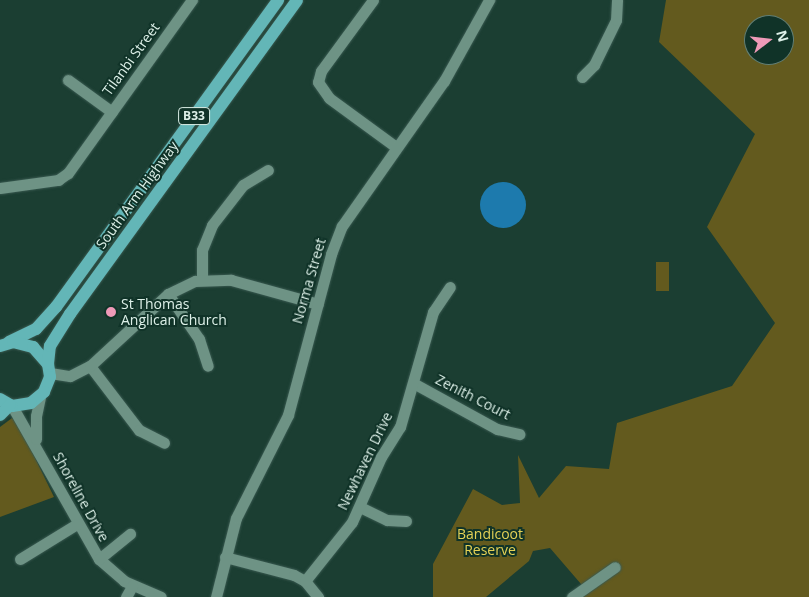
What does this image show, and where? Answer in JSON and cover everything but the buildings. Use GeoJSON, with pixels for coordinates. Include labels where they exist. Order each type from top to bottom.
{"type":"FeatureCollection","features":[{"type":"Feature","properties":{"kind":"main road","name":"South Arm Highway"},"geometry":{"type":"LineString","coordinates":[[4,343],[36,329],[56,307],[278,0]]}},
{"type":"Feature","properties":{"kind":"main road","name":"South Arm Highway"},"geometry":{"type":"LineString","coordinates":[[49,368],[50,346],[70,314],[297,0]]}},
{"type":"Feature","properties":{"kind":"main road"},"geometry":{"type":"LineString","coordinates":[[4,343],[33,347],[49,368]]}},
{"type":"Feature","properties":{"kind":"main road","name":"B33"},"geometry":{"type":"LineString","coordinates":[[40,397],[47,387],[49,368]]}},
{"type":"Feature","properties":{"kind":"main road"},"geometry":{"type":"LineString","coordinates":[[0,415],[7,403],[26,405],[40,397]]}},
{"type":"Feature","properties":{"kind":"street","name":"Tilanbi Street"},"geometry":{"type":"LineString","coordinates":[[0,188],[63,178],[192,0]]}},
{"type":"Feature","properties":{"kind":"street"},"geometry":{"type":"LineString","coordinates":[[372,0],[321,71],[318,82],[329,98],[396,147]]}},
{"type":"Feature","properties":{"kind":"street","name":"Norma Street"},"geometry":{"type":"LineString","coordinates":[[216,597],[236,518],[288,415],[318,304],[342,226],[444,81],[489,0]]}},
{"type":"Feature","properties":{"kind":"street"},"geometry":{"type":"LineString","coordinates":[[582,77],[594,64],[616,20],[617,0]]}},
{"type":"Feature","properties":{"kind":"street","name":"Tilanbi Street"},"geometry":{"type":"LineString","coordinates":[[68,80],[112,112]]}},
{"type":"Feature","properties":{"kind":"street"},"geometry":{"type":"LineString","coordinates":[[202,280],[202,250],[212,225],[243,185],[268,170]]}},
{"type":"Feature","properties":{"kind":"street"},"geometry":{"type":"LineString","coordinates":[[49,368],[70,376],[90,366],[168,294],[202,280],[231,280],[318,304]]}},
{"type":"Feature","properties":{"kind":"street","name":"Newhaven Drive"},"geometry":{"type":"LineString","coordinates":[[305,581],[343,535],[360,507],[381,457],[400,427],[414,384],[433,312],[450,287]]}},
{"type":"Feature","properties":{"kind":"street"},"geometry":{"type":"LineString","coordinates":[[168,294],[199,339],[208,366]]}},
{"type":"Feature","properties":{"kind":"street"},"geometry":{"type":"LineString","coordinates":[[90,366],[139,430],[164,443]]}},
{"type":"Feature","properties":{"kind":"street","name":"Zenith Court"},"geometry":{"type":"LineString","coordinates":[[414,384],[497,429],[519,434]]}},
{"type":"Feature","properties":{"kind":"street","name":"Shoreline Drive"},"geometry":{"type":"LineString","coordinates":[[38,448],[35,431],[40,397]]}},
{"type":"Feature","properties":{"kind":"street","name":"Shoreline Drive"},"geometry":{"type":"LineString","coordinates":[[7,403],[38,448],[77,524],[99,559],[111,572],[132,586],[161,597]]}},
{"type":"Feature","properties":{"kind":"street"},"geometry":{"type":"LineString","coordinates":[[360,507],[387,520],[406,522]]}},
{"type":"Feature","properties":{"kind":"street"},"geometry":{"type":"LineString","coordinates":[[20,559],[77,524]]}},
{"type":"Feature","properties":{"kind":"street","name":"Shoreline Drive"},"geometry":{"type":"LineString","coordinates":[[99,559],[130,534]]}},
{"type":"Feature","properties":{"kind":"street"},"geometry":{"type":"LineString","coordinates":[[225,557],[282,571],[305,581],[318,597]]}},
{"type":"Feature","properties":{"kind":"street"},"geometry":{"type":"LineString","coordinates":[[572,597],[615,567]]}},
{"type":"Feature","properties":{"kind":"street"},"geometry":{"type":"LineString","coordinates":[[126,597],[132,586]]}},
{"type":"Feature","properties":{"kind":"green space","name":"Bandicoot Reserve"},"geometry":{"type":"Polygon","coordinates":[[[666,0],[809,0],[809,597],[578,597],[581,584],[550,548],[533,551],[529,561],[486,597],[433,597],[433,564],[473,489],[502,505],[520,503],[518,455],[539,498],[566,466],[609,469],[617,423],[732,386],[775,323],[707,227],[755,134],[659,42],[666,0]]]}},
{"type":"Feature","properties":{"kind":"green space"},"geometry":{"type":"Polygon","coordinates":[[[656,262],[669,262],[669,291],[656,291],[656,262]]]}},
{"type":"Feature","properties":{"kind":"green space"},"geometry":{"type":"Polygon","coordinates":[[[12,418],[19,425],[54,497],[0,517],[0,427],[12,418]]]}},
{"type":"Feature","properties":{"kind":"water"},"geometry":{"type":"Polygon","coordinates":[[[508,182],[512,183],[522,192],[525,196],[525,214],[516,224],[508,228],[498,228],[490,224],[481,214],[480,200],[484,192],[494,183],[508,182]]]}},
{"type":"Feature","properties":{"kind":"place","name":"St Thomas Anglican Church"},"geometry":{"type":"Point","coordinates":[111,312]}}]}
